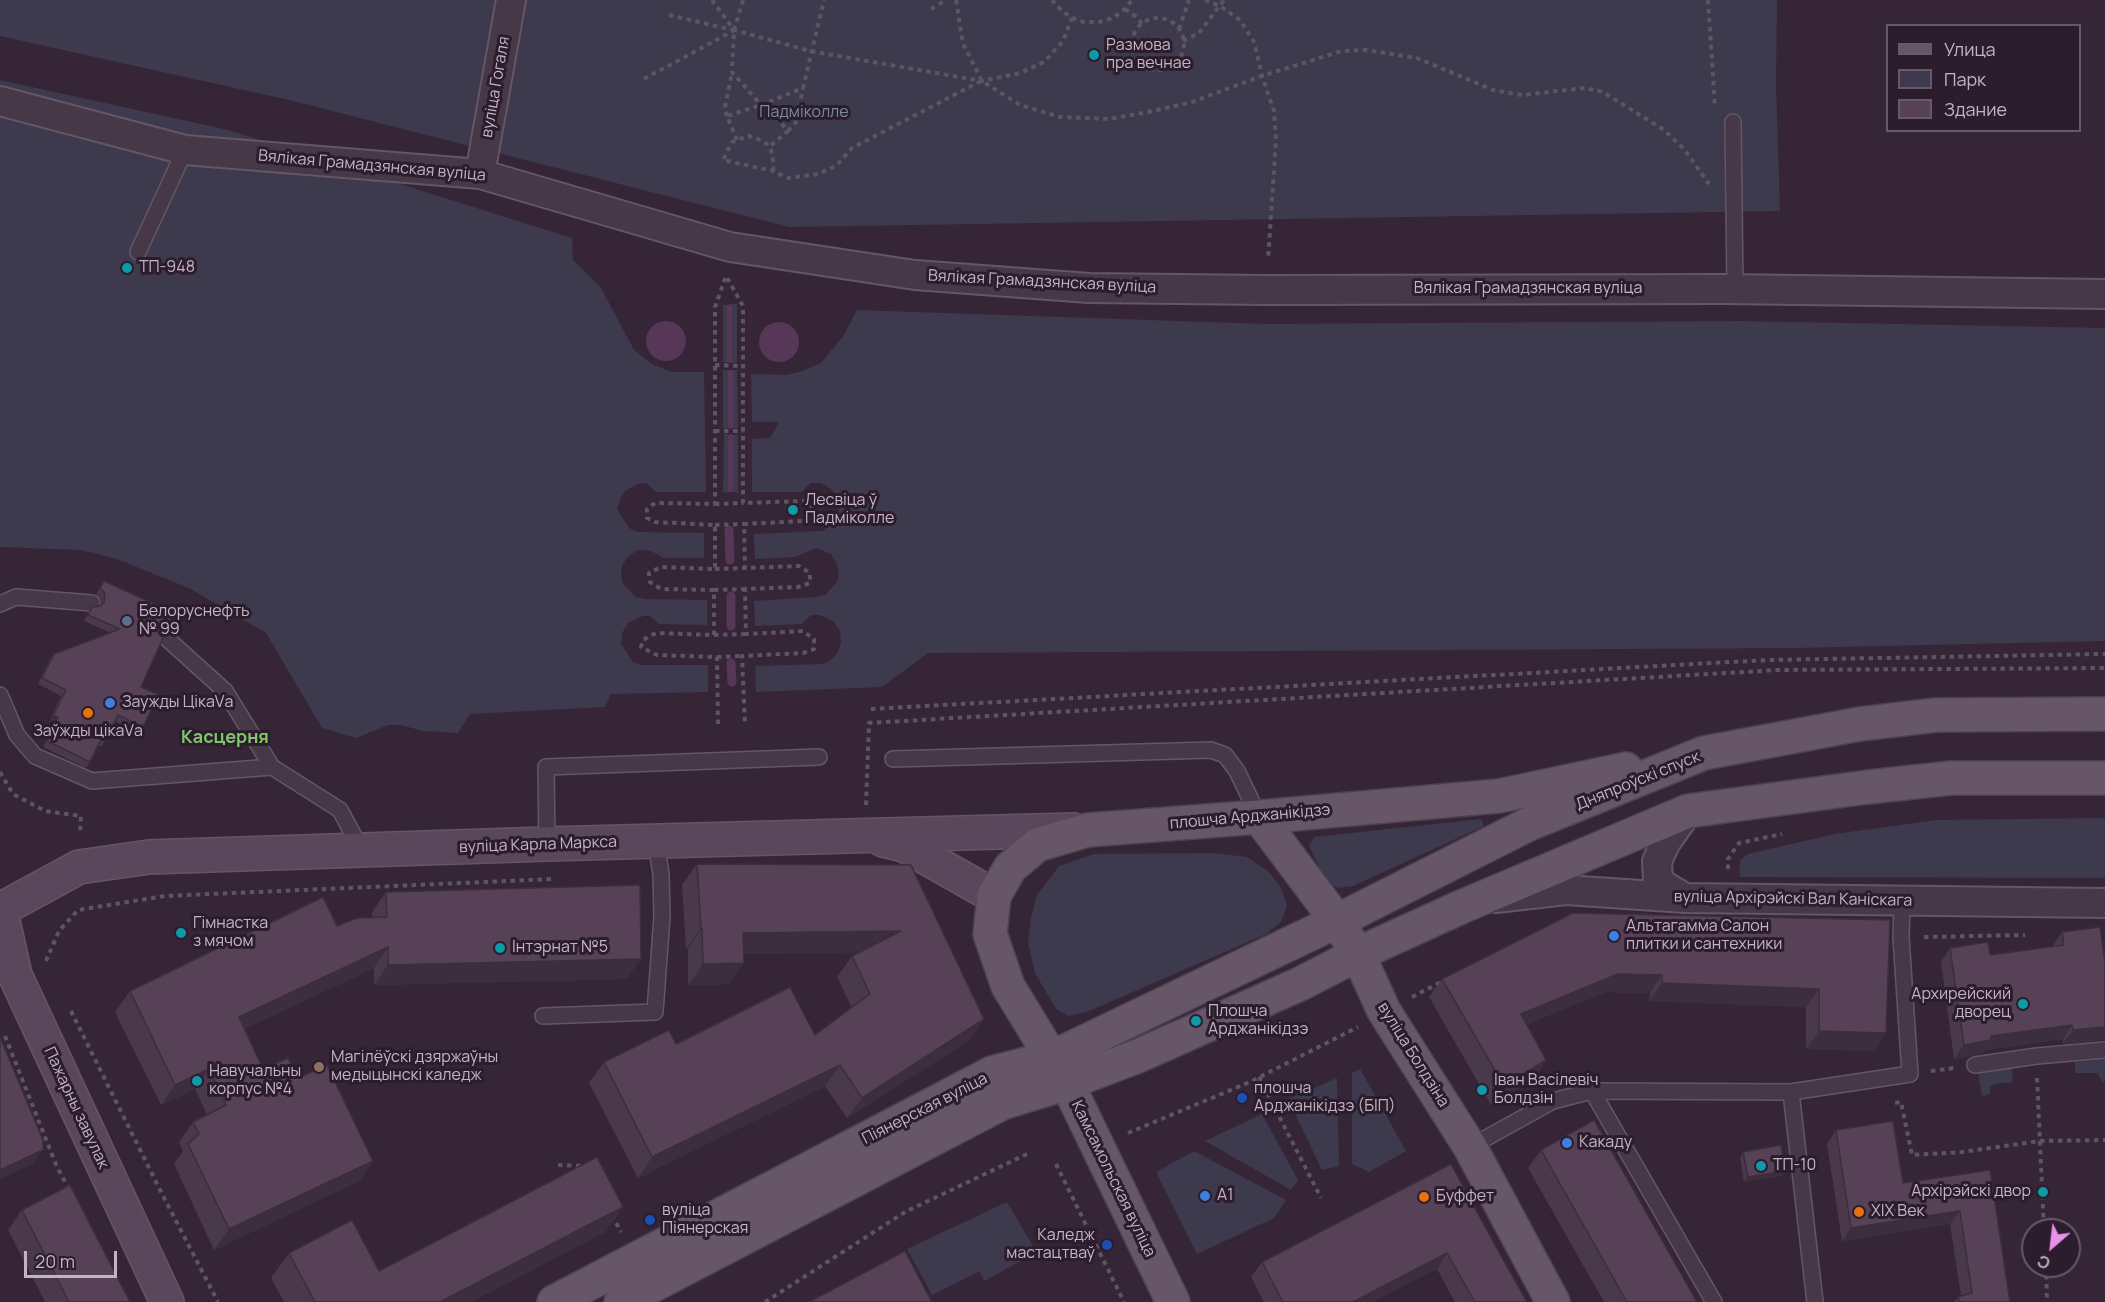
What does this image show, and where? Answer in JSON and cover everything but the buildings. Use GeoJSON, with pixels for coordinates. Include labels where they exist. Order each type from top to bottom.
{"type":"FeatureCollection","features":[{"type":"Feature","properties":{"kind":"main road","name":"Дняпроўскі спуск"},"geometry":{"type":"LineString","coordinates":[[1337,921],[1529,824],[1704,753],[1860,724],[1936,715],[2105,714]]}},
{"type":"Feature","properties":{"kind":"main road","name":"плошча Арджанікідзэ"},"geometry":{"type":"LineString","coordinates":[[1060,1070],[1008,987],[990,934],[994,896],[1010,868],[1037,845],[1088,830],[1499,796],[1704,753]]}},
{"type":"Feature","properties":{"kind":"main road"},"geometry":{"type":"LineString","coordinates":[[1358,954],[1688,811],[1952,778],[2105,778]]}},
{"type":"Feature","properties":{"kind":"main road","name":"вуліца Болдзіна"},"geometry":{"type":"LineString","coordinates":[[1259,817],[1337,921],[1358,954],[1384,1011],[1470,1147],[1553,1302]]}},
{"type":"Feature","properties":{"kind":"main road","name":"вуліца Карла Маркса"},"geometry":{"type":"LineString","coordinates":[[0,909],[79,867],[148,857],[656,842],[865,822],[1088,830]]}},
{"type":"Feature","properties":{"kind":"main road"},"geometry":{"type":"LineString","coordinates":[[865,822],[994,896]]}},
{"type":"Feature","properties":{"kind":"main road","name":"Пажарны завулак"},"geometry":{"type":"LineString","coordinates":[[0,909],[15,975],[167,1302]]}},
{"type":"Feature","properties":{"kind":"main road","name":"Піянерская вуліца"},"geometry":{"type":"LineString","coordinates":[[621,1302],[1002,1104],[1060,1070],[1337,921]]}},
{"type":"Feature","properties":{"kind":"main road","name":"Піянерская вуліца"},"geometry":{"type":"LineString","coordinates":[[555,1302],[992,1073],[1060,1070],[1138,1056],[1300,984],[1358,954]]}},
{"type":"Feature","properties":{"kind":"main road","name":"Камсамольская вуліца"},"geometry":{"type":"LineString","coordinates":[[1060,1070],[1173,1302]]}},
{"type":"Feature","properties":{"kind":"street","name":"вуліца Гогаля"},"geometry":{"type":"LineString","coordinates":[[480,174],[511,0]]}},
{"type":"Feature","properties":{"kind":"street","name":"Вялікая Грамадзянская вуліца"},"geometry":{"type":"LineString","coordinates":[[0,101],[185,150],[480,174],[730,247],[903,273],[1089,288],[1735,289],[2105,294]]}},
{"type":"Feature","properties":{"kind":"street"},"geometry":{"type":"LineString","coordinates":[[1685,898],[1658,882],[1657,861],[1666,842],[1688,811]]}},
{"type":"Feature","properties":{"kind":"street","name":"вуліца Архірэйскі Вал Каніскага"},"geometry":{"type":"LineString","coordinates":[[1481,899],[1566,890],[1685,898],[2105,903]]}},
{"type":"Feature","properties":{"kind":"lane"},"geometry":{"type":"LineString","coordinates":[[1733,122],[1735,289]]}},
{"type":"Feature","properties":{"kind":"lane"},"geometry":{"type":"LineString","coordinates":[[138,252],[185,150]]}},
{"type":"Feature","properties":{"kind":"lane"},"geometry":{"type":"LineString","coordinates":[[0,604],[16,597],[92,603]]}},
{"type":"Feature","properties":{"kind":"lane"},"geometry":{"type":"LineString","coordinates":[[163,635],[225,691],[272,767],[340,810],[362,851]]}},
{"type":"Feature","properties":{"kind":"lane"},"geometry":{"type":"LineString","coordinates":[[0,695],[16,735],[35,756],[92,782],[272,767]]}},
{"type":"Feature","properties":{"kind":"lane"},"geometry":{"type":"LineString","coordinates":[[893,759],[1211,750],[1225,755],[1238,771],[1259,817]]}},
{"type":"Feature","properties":{"kind":"lane"},"geometry":{"type":"LineString","coordinates":[[548,844],[546,767],[819,757]]}},
{"type":"Feature","properties":{"kind":"lane"},"geometry":{"type":"LineString","coordinates":[[543,1016],[655,1012],[662,916],[661,874],[656,842]]}},
{"type":"Feature","properties":{"kind":"lane"},"geometry":{"type":"LineString","coordinates":[[1470,1147],[1553,1101],[1592,1091],[1791,1092],[1910,1074],[1901,938],[1902,901]]}},
{"type":"Feature","properties":{"kind":"lane"},"geometry":{"type":"LineString","coordinates":[[1975,1065],[2037,1056],[2105,1050]]}},
{"type":"Feature","properties":{"kind":"lane"},"geometry":{"type":"LineString","coordinates":[[1592,1091],[1714,1302]]}},
{"type":"Feature","properties":{"kind":"lane"},"geometry":{"type":"LineString","coordinates":[[1791,1092],[1815,1302]]}},
{"type":"Feature","properties":{"kind":"path"},"geometry":{"type":"LineString","coordinates":[[712,0],[734,30]]}},
{"type":"Feature","properties":{"kind":"path"},"geometry":{"type":"LineString","coordinates":[[737,140],[725,107],[732,72],[734,30],[742,0]]}},
{"type":"Feature","properties":{"kind":"path"},"geometry":{"type":"LineString","coordinates":[[769,147],[796,122],[810,51],[824,0]]}},
{"type":"Feature","properties":{"kind":"path"},"geometry":{"type":"LineString","coordinates":[[931,9],[946,0]]}},
{"type":"Feature","properties":{"kind":"path"},"geometry":{"type":"LineString","coordinates":[[956,0],[963,44],[982,81]]}},
{"type":"Feature","properties":{"kind":"path"},"geometry":{"type":"LineString","coordinates":[[1052,0],[1072,18],[1084,22],[1099,22],[1113,18],[1132,0]]}},
{"type":"Feature","properties":{"kind":"path"},"geometry":{"type":"LineString","coordinates":[[1179,29],[1190,0]]}},
{"type":"Feature","properties":{"kind":"path"},"geometry":{"type":"LineString","coordinates":[[1205,0],[1220,6],[1240,20],[1254,42],[1274,111],[1276,140],[1266,290]]}},
{"type":"Feature","properties":{"kind":"path"},"geometry":{"type":"LineString","coordinates":[[1184,41],[1199,33],[1224,0]]}},
{"type":"Feature","properties":{"kind":"path"},"geometry":{"type":"LineString","coordinates":[[1125,9],[1142,24]]}},
{"type":"Feature","properties":{"kind":"path"},"geometry":{"type":"LineString","coordinates":[[669,15],[810,51],[982,81],[1020,105],[1060,117],[1110,119],[1192,102],[1262,76],[1342,51],[1366,50],[1417,58],[1493,90],[1522,95],[1585,88],[1603,92],[1664,130],[1684,149],[1715,193]]}},
{"type":"Feature","properties":{"kind":"path"},"geometry":{"type":"LineString","coordinates":[[773,171],[774,165],[769,147],[754,137],[748,136],[732,142],[723,159],[773,171],[788,178],[818,174],[836,166],[852,148],[982,81],[1020,73],[1044,62],[1063,41],[1072,18]]}},
{"type":"Feature","properties":{"kind":"path"},"geometry":{"type":"LineString","coordinates":[[1152,19],[1161,19],[1169,21],[1179,29],[1184,41],[1180,57],[1175,64],[1159,70],[1143,66],[1132,52],[1133,35],[1142,24],[1152,19]]}},
{"type":"Feature","properties":{"kind":"path"},"geometry":{"type":"LineString","coordinates":[[644,79],[734,30]]}},
{"type":"Feature","properties":{"kind":"path"},"geometry":{"type":"LineString","coordinates":[[732,72],[760,105],[777,118],[788,131]]}},
{"type":"Feature","properties":{"kind":"path"},"geometry":{"type":"LineString","coordinates":[[727,116],[803,88]]}},
{"type":"Feature","properties":{"kind":"path"},"geometry":{"type":"LineString","coordinates":[[715,504],[715,307],[726,276],[743,306],[743,503]]}},
{"type":"Feature","properties":{"kind":"path"},"geometry":{"type":"LineString","coordinates":[[715,365],[743,366]]}},
{"type":"Feature","properties":{"kind":"path"},"geometry":{"type":"LineString","coordinates":[[715,431],[743,431]]}},
{"type":"Feature","properties":{"kind":"path"},"geometry":{"type":"LineString","coordinates":[[803,501],[814,508],[814,517],[804,521],[715,525],[655,522],[648,518],[647,509],[655,503],[743,503],[803,501]]}},
{"type":"Feature","properties":{"kind":"path"},"geometry":{"type":"LineString","coordinates":[[744,524],[745,568]]}},
{"type":"Feature","properties":{"kind":"path"},"geometry":{"type":"LineString","coordinates":[[714,569],[715,525]]}},
{"type":"Feature","properties":{"kind":"path"},"geometry":{"type":"LineString","coordinates":[[798,566],[810,573],[810,583],[798,587],[661,589],[650,582],[649,573],[661,567],[745,568],[798,566]]}},
{"type":"Feature","properties":{"kind":"path"},"geometry":{"type":"LineString","coordinates":[[745,589],[746,634]]}},
{"type":"Feature","properties":{"kind":"path"},"geometry":{"type":"LineString","coordinates":[[714,590],[714,635]]}},
{"type":"Feature","properties":{"kind":"path"},"geometry":{"type":"LineString","coordinates":[[803,631],[814,639],[814,649],[803,653],[717,657],[657,655],[641,647],[643,640],[656,633],[746,634],[803,631]]}},
{"type":"Feature","properties":{"kind":"path"},"geometry":{"type":"LineString","coordinates":[[871,709],[1768,660],[2105,654]]}},
{"type":"Feature","properties":{"kind":"path"},"geometry":{"type":"LineString","coordinates":[[742,656],[745,724]]}},
{"type":"Feature","properties":{"kind":"path"},"geometry":{"type":"LineString","coordinates":[[717,657],[717,724]]}},
{"type":"Feature","properties":{"kind":"path"},"geometry":{"type":"LineString","coordinates":[[865,822],[869,723],[1777,670],[2105,668]]}},
{"type":"Feature","properties":{"kind":"path"},"geometry":{"type":"LineString","coordinates":[[0,772],[13,794],[21,799],[45,811],[81,816],[80,836]]}},
{"type":"Feature","properties":{"kind":"path"},"geometry":{"type":"LineString","coordinates":[[51,971],[45,961],[59,931],[78,910],[165,896],[555,879]]}},
{"type":"Feature","properties":{"kind":"path"},"geometry":{"type":"LineString","coordinates":[[66,1003],[218,1302]]}},
{"type":"Feature","properties":{"kind":"path"},"geometry":{"type":"LineString","coordinates":[[1127,1133],[1259,1077],[1360,1025]]}},
{"type":"Feature","properties":{"kind":"path"},"geometry":{"type":"LineString","coordinates":[[4,1035],[57,1167],[73,1198]]}},
{"type":"Feature","properties":{"kind":"path"},"geometry":{"type":"LineString","coordinates":[[2037,1056],[2043,1218]]}},
{"type":"Feature","properties":{"kind":"path"},"geometry":{"type":"LineString","coordinates":[[1910,1074],[1975,1065]]}},
{"type":"Feature","properties":{"kind":"path"},"geometry":{"type":"LineString","coordinates":[[1259,1077],[1321,1198]]}},
{"type":"Feature","properties":{"kind":"path"},"geometry":{"type":"LineString","coordinates":[[1891,1103],[1902,1102],[1912,1155],[1962,1152],[2040,1141],[2105,1140]]}},
{"type":"Feature","properties":{"kind":"path"},"geometry":{"type":"LineString","coordinates":[[765,1302],[905,1212],[1027,1154]]}},
{"type":"Feature","properties":{"kind":"path"},"geometry":{"type":"LineString","coordinates":[[1056,1164],[1124,1302]]}},
{"type":"Feature","properties":{"kind":"path"},"geometry":{"type":"LineString","coordinates":[[558,1165],[588,1166]]}},
{"type":"Feature","properties":{"kind":"path"},"geometry":{"type":"LineString","coordinates":[[607,1205],[622,1234]]}},
{"type":"Feature","properties":{"kind":"path"},"geometry":{"type":"LineString","coordinates":[[2046,1278],[2047,1302]]}},
{"type":"Feature","properties":{"kind":"green space","name":"Падміколле"},"geometry":{"type":"Polygon","coordinates":[[[0,0],[1777,0],[1776,85],[1780,211],[789,227],[289,100],[0,36],[0,0]]]}},
{"type":"Feature","properties":{"kind":"green space"},"geometry":{"type":"Polygon","coordinates":[[[0,80],[228,130],[572,238],[573,260],[601,288],[634,350],[652,364],[672,372],[704,372],[706,492],[656,492],[646,483],[637,484],[625,491],[617,509],[629,528],[637,532],[704,533],[704,558],[664,558],[651,551],[638,550],[628,556],[622,566],[621,575],[623,584],[636,597],[707,600],[707,625],[659,624],[650,616],[643,616],[628,623],[622,633],[621,644],[633,662],[640,665],[708,665],[708,692],[611,694],[605,707],[470,714],[458,733],[423,731],[401,725],[388,725],[356,738],[322,728],[266,633],[191,589],[117,559],[81,550],[0,547],[0,80]]]}},
{"type":"Feature","properties":{"kind":"green space"},"geometry":{"type":"Polygon","coordinates":[[[732,304],[737,304],[737,362],[732,363],[732,304]]]}},
{"type":"Feature","properties":{"kind":"green space"},"geometry":{"type":"Polygon","coordinates":[[[723,305],[727,305],[727,362],[723,362],[723,305]]]}},
{"type":"Feature","properties":{"kind":"green space"},"geometry":{"type":"Polygon","coordinates":[[[857,310],[1266,324],[1740,321],[2105,328],[2105,641],[1794,648],[928,653],[882,687],[756,692],[755,666],[823,664],[830,661],[837,653],[841,643],[840,631],[833,621],[819,615],[811,615],[802,624],[755,626],[754,601],[825,595],[837,582],[839,574],[837,564],[831,554],[816,548],[795,557],[755,559],[754,534],[822,531],[830,526],[841,507],[838,497],[821,483],[811,483],[801,492],[752,492],[752,439],[770,438],[779,422],[752,422],[751,374],[786,375],[821,363],[844,335],[857,310]]]}},
{"type":"Feature","properties":{"kind":"green space"},"geometry":{"type":"Polygon","coordinates":[[[723,370],[728,370],[728,428],[723,428],[723,370]]]}},
{"type":"Feature","properties":{"kind":"green space"},"geometry":{"type":"Polygon","coordinates":[[[733,370],[737,370],[738,428],[733,428],[733,370]]]}},
{"type":"Feature","properties":{"kind":"green space"},"geometry":{"type":"Polygon","coordinates":[[[724,434],[728,434],[728,492],[723,493],[724,434]]]}},
{"type":"Feature","properties":{"kind":"green space"},"geometry":{"type":"Polygon","coordinates":[[[738,434],[738,493],[733,492],[733,435],[738,434]]]}},
{"type":"Feature","properties":{"kind":"green space"},"geometry":{"type":"Polygon","coordinates":[[[2105,818],[2105,878],[1740,877],[1741,859],[1748,854],[1835,834],[1937,820],[2105,818]]]}},
{"type":"Feature","properties":{"kind":"green space"},"geometry":{"type":"Polygon","coordinates":[[[1481,819],[1484,826],[1353,886],[1337,888],[1325,880],[1309,846],[1314,837],[1481,819]]]}},
{"type":"Feature","properties":{"kind":"green space"},"geometry":{"type":"Polygon","coordinates":[[[1213,853],[1247,857],[1269,872],[1281,888],[1287,906],[1281,922],[1266,934],[1087,1012],[1068,1016],[1056,1009],[1035,973],[1028,942],[1037,895],[1059,866],[1094,854],[1213,853]]]}},
{"type":"Feature","properties":{"kind":"green space"},"geometry":{"type":"Polygon","coordinates":[[[2105,1059],[2105,1081],[2102,1082],[2098,1073],[2075,1073],[2075,1062],[2105,1059]]]}},
{"type":"Feature","properties":{"kind":"green space"},"geometry":{"type":"Polygon","coordinates":[[[2012,1068],[2013,1082],[1994,1084],[1990,1087],[1990,1094],[1982,1096],[1978,1071],[2012,1068]]]}},
{"type":"Feature","properties":{"kind":"green space"},"geometry":{"type":"Polygon","coordinates":[[[1360,1069],[1406,1151],[1369,1172],[1352,1164],[1352,1073],[1360,1069]]]}},
{"type":"Feature","properties":{"kind":"green space"},"geometry":{"type":"Polygon","coordinates":[[[1337,1078],[1339,1166],[1322,1170],[1288,1099],[1337,1078]]]}},
{"type":"Feature","properties":{"kind":"green space"},"geometry":{"type":"Polygon","coordinates":[[[1262,1114],[1298,1180],[1291,1190],[1205,1141],[1262,1114]]]}},
{"type":"Feature","properties":{"kind":"green space"},"geometry":{"type":"Polygon","coordinates":[[[1194,1151],[1286,1200],[1274,1218],[1197,1254],[1156,1172],[1194,1151]]]}},
{"type":"Feature","properties":{"kind":"green space"},"geometry":{"type":"Polygon","coordinates":[[[1007,1202],[1033,1246],[1028,1257],[984,1281],[980,1271],[932,1295],[907,1249],[1007,1202]]]}},
{"type":"Feature","properties":{"kind":"shaded area"},"geometry":{"type":"Polygon","coordinates":[[[732,304],[732,363],[727,362],[727,305],[732,304]]]}},
{"type":"Feature","properties":{"kind":"shaded area"},"geometry":{"type":"Polygon","coordinates":[[[666,321],[680,327],[686,341],[680,355],[666,361],[652,355],[646,341],[652,327],[666,321]]]}},
{"type":"Feature","properties":{"kind":"shaded area"},"geometry":{"type":"Polygon","coordinates":[[[779,322],[793,328],[799,342],[793,356],[779,362],[765,356],[759,342],[765,328],[779,322]]]}},
{"type":"Feature","properties":{"kind":"shaded area"},"geometry":{"type":"Polygon","coordinates":[[[728,370],[733,370],[733,428],[731,429],[728,428],[728,370]]]}},
{"type":"Feature","properties":{"kind":"shaded area"},"geometry":{"type":"Polygon","coordinates":[[[728,435],[733,435],[733,492],[728,492],[728,435]]]}},
{"type":"Feature","properties":{"kind":"waterway"},"geometry":{"type":"LineString","coordinates":[[729,530],[730,560]]}},
{"type":"Feature","properties":{"kind":"waterway"},"geometry":{"type":"LineString","coordinates":[[731,596],[731,626]]}},
{"type":"Feature","properties":{"kind":"waterway"},"geometry":{"type":"LineString","coordinates":[[731,663],[732,682]]}},
{"type":"Feature","properties":{"kind":"place","name":"Размова пра вечнае"},"geometry":{"type":"Point","coordinates":[1094,55]}},
{"type":"Feature","properties":{"kind":"place","name":"ТП-948"},"geometry":{"type":"Point","coordinates":[127,268]}},
{"type":"Feature","properties":{"kind":"place","name":"Лесвіца ў Падміколле"},"geometry":{"type":"Point","coordinates":[793,510]}},
{"type":"Feature","properties":{"kind":"place","name":"Белоруснефть № 99"},"geometry":{"type":"Point","coordinates":[127,621]}},
{"type":"Feature","properties":{"kind":"place","name":"Заужды ЦікаVа"},"geometry":{"type":"Point","coordinates":[110,703]}},
{"type":"Feature","properties":{"kind":"place","name":"Заўжды цікаVа"},"geometry":{"type":"Point","coordinates":[88,713]}},
{"type":"Feature","properties":{"kind":"place","name":"Гімнастка з мячом"},"geometry":{"type":"Point","coordinates":[181,933]}},
{"type":"Feature","properties":{"kind":"place","name":"Альтагамма Салон плитки и сантехники"},"geometry":{"type":"Point","coordinates":[1614,936]}},
{"type":"Feature","properties":{"kind":"place","name":"Інтэрнат №5"},"geometry":{"type":"Point","coordinates":[500,948]}},
{"type":"Feature","properties":{"kind":"place","name":"Архирейский дворец"},"geometry":{"type":"Point","coordinates":[2023,1004]}},
{"type":"Feature","properties":{"kind":"place","name":"Плошча Арджанікідзэ"},"geometry":{"type":"Point","coordinates":[1196,1021]}},
{"type":"Feature","properties":{"kind":"place","name":"Магілёўскі дзяржаўны медыцынскі каледж"},"geometry":{"type":"Point","coordinates":[319,1067]}},
{"type":"Feature","properties":{"kind":"place","name":"Навучальны корпус №4"},"geometry":{"type":"Point","coordinates":[197,1081]}},
{"type":"Feature","properties":{"kind":"place","name":"Іван Васілевіч Болдзін"},"geometry":{"type":"Point","coordinates":[1482,1090]}},
{"type":"Feature","properties":{"kind":"place","name":"плошча Арджанікідзэ (БІП)"},"geometry":{"type":"Point","coordinates":[1242,1098]}},
{"type":"Feature","properties":{"kind":"place","name":"Какаду"},"geometry":{"type":"Point","coordinates":[1567,1143]}},
{"type":"Feature","properties":{"kind":"place","name":"ТП-10"},"geometry":{"type":"Point","coordinates":[1761,1166]}},
{"type":"Feature","properties":{"kind":"place","name":"Архірэйскі двор"},"geometry":{"type":"Point","coordinates":[2043,1192]}},
{"type":"Feature","properties":{"kind":"place","name":"A1"},"geometry":{"type":"Point","coordinates":[1205,1196]}},
{"type":"Feature","properties":{"kind":"place","name":"Буффет"},"geometry":{"type":"Point","coordinates":[1424,1197]}},
{"type":"Feature","properties":{"kind":"place","name":"XIX Век"},"geometry":{"type":"Point","coordinates":[1859,1212]}},
{"type":"Feature","properties":{"kind":"place","name":"вуліца Піянерская"},"geometry":{"type":"Point","coordinates":[650,1220]}},
{"type":"Feature","properties":{"kind":"place","name":"Каледж мастацтваў"},"geometry":{"type":"Point","coordinates":[1107,1245]}},
{"type":"Feature","properties":{"kind":"district","name":"Касцерня"},"geometry":{"type":"Point","coordinates":[225,738]}}]}
